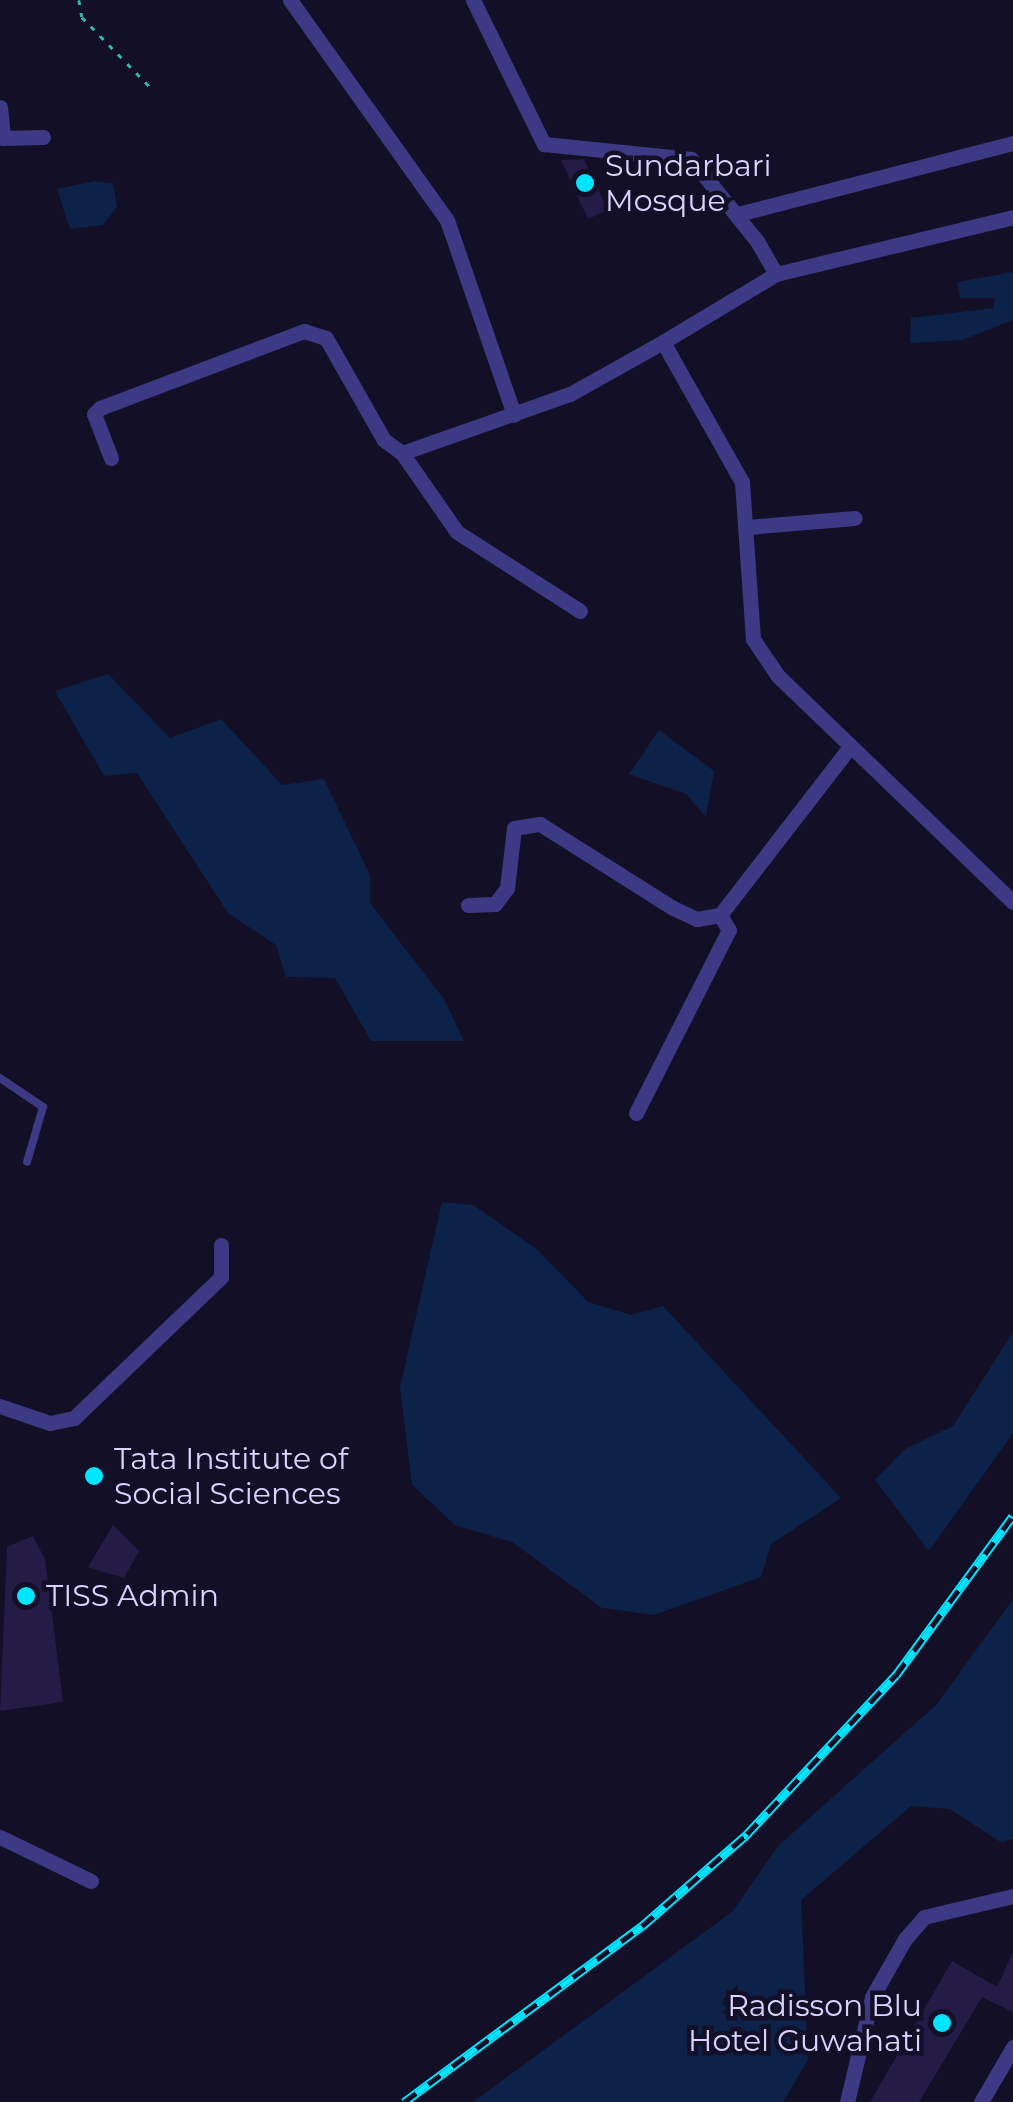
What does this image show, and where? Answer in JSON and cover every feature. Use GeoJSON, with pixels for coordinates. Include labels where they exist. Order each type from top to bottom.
{"type":"FeatureCollection","features":[{"type":"Feature","properties":{"kind":"street"},"geometry":{"type":"LineString","coordinates":[[290,0],[447,220],[514,416]]}},
{"type":"Feature","properties":{"kind":"street"},"geometry":{"type":"LineString","coordinates":[[473,0],[544,144],[691,158],[738,214],[776,274]]}},
{"type":"Feature","properties":{"kind":"street"},"geometry":{"type":"LineString","coordinates":[[0,107],[3,138],[43,138]]}},
{"type":"Feature","properties":{"kind":"street"},"geometry":{"type":"LineString","coordinates":[[738,214],[1013,143]]}},
{"type":"Feature","properties":{"kind":"street"},"geometry":{"type":"LineString","coordinates":[[402,453],[514,416],[663,342],[776,274],[1013,217]]}},
{"type":"Feature","properties":{"kind":"street"},"geometry":{"type":"LineString","coordinates":[[111,458],[94,414],[100,408],[304,331],[326,338],[384,440],[402,453],[456,532],[580,611]]}},
{"type":"Feature","properties":{"kind":"street"},"geometry":{"type":"LineString","coordinates":[[663,342],[742,482],[753,640],[850,747],[1013,902]]}},
{"type":"Feature","properties":{"kind":"street"},"geometry":{"type":"LineString","coordinates":[[747,527],[855,518]]}},
{"type":"Feature","properties":{"kind":"street"},"geometry":{"type":"LineString","coordinates":[[468,905],[495,904],[506,888],[514,828],[540,824],[673,908],[697,919],[720,915],[850,747]]}},
{"type":"Feature","properties":{"kind":"street"},"geometry":{"type":"LineString","coordinates":[[636,1113],[729,930],[720,915]]}},
{"type":"Feature","properties":{"kind":"street"},"geometry":{"type":"LineString","coordinates":[[0,1406],[50,1422],[74,1418],[222,1277],[221,1245]]}},
{"type":"Feature","properties":{"kind":"street"},"geometry":{"type":"LineString","coordinates":[[0,1836],[91,1881]]}},
{"type":"Feature","properties":{"kind":"street"},"geometry":{"type":"LineString","coordinates":[[847,2102],[872,1997],[906,1940],[924,1918],[1013,1896]]}},
{"type":"Feature","properties":{"kind":"street"},"geometry":{"type":"LineString","coordinates":[[981,2102],[1013,2047]]}},
{"type":"Feature","properties":{"kind":"lane"},"geometry":{"type":"LineString","coordinates":[[0,1078],[43,1107],[27,1162]]}},
{"type":"Feature","properties":{"kind":"path"},"geometry":{"type":"LineString","coordinates":[[80,0],[82,17],[152,90]]}},
{"type":"Feature","properties":{"kind":"water"},"geometry":{"type":"Polygon","coordinates":[[[95,181],[113,183],[117,207],[103,225],[70,229],[57,189],[95,181]]]}},
{"type":"Feature","properties":{"kind":"water"},"geometry":{"type":"Polygon","coordinates":[[[1013,272],[1013,320],[962,340],[910,343],[911,318],[993,308],[995,298],[960,298],[957,282],[1013,272]]]}},
{"type":"Feature","properties":{"kind":"water"},"geometry":{"type":"Polygon","coordinates":[[[108,674],[170,738],[221,719],[282,785],[324,779],[370,875],[370,903],[444,999],[464,1041],[371,1041],[335,978],[286,977],[276,945],[228,913],[137,773],[104,776],[55,691],[108,674]]]}},
{"type":"Feature","properties":{"kind":"water"},"geometry":{"type":"Polygon","coordinates":[[[659,730],[714,771],[706,817],[686,794],[629,774],[659,730]]]}},
{"type":"Feature","properties":{"kind":"water"},"geometry":{"type":"Polygon","coordinates":[[[442,1202],[473,1205],[538,1250],[588,1302],[631,1315],[663,1306],[841,1498],[771,1544],[761,1577],[654,1615],[602,1608],[512,1542],[455,1525],[412,1485],[400,1387],[442,1202]]]}},
{"type":"Feature","properties":{"kind":"water"},"geometry":{"type":"Polygon","coordinates":[[[1013,1332],[1013,1433],[929,1551],[875,1480],[905,1449],[953,1426],[1013,1332]]]}},
{"type":"Feature","properties":{"kind":"water"},"geometry":{"type":"Polygon","coordinates":[[[1013,1599],[1013,1839],[1002,1843],[950,1809],[911,1806],[801,1900],[808,2060],[783,2102],[473,2102],[733,1911],[778,1846],[937,1704],[1013,1599]]]}},
{"type":"Feature","properties":{"kind":"building"},"geometry":{"type":"Polygon","coordinates":[[[584,159],[608,210],[588,219],[561,160],[584,159]]]}},
{"type":"Feature","properties":{"kind":"building"},"geometry":{"type":"Polygon","coordinates":[[[113,1525],[139,1551],[124,1578],[88,1567],[113,1525]]]}},
{"type":"Feature","properties":{"kind":"building","name":"TISS Admin"},"geometry":{"type":"Polygon","coordinates":[[[33,1536],[45,1559],[63,1702],[0,1711],[7,1547],[33,1536]]]}},
{"type":"Feature","properties":{"kind":"building","name":"Radisson Blu Hotel Guwahati"},"geometry":{"type":"Polygon","coordinates":[[[1013,1952],[1013,2012],[982,1997],[919,2102],[870,2102],[952,1961],[997,1987],[1013,1952]]]}},
{"type":"Feature","properties":{"kind":"railway"},"geometry":{"type":"LineString","coordinates":[[404,2102],[642,1926],[747,1834],[896,1675],[1013,1516]]}},
{"type":"Feature","properties":{"kind":"place","name":"Sundarbari Mosque"},"geometry":{"type":"Point","coordinates":[585,183]}},
{"type":"Feature","properties":{"kind":"place","name":"Tata Institute of Social Sciences"},"geometry":{"type":"Point","coordinates":[94,1476]}},
{"type":"Feature","properties":{"kind":"place","name":"TISS Admin"},"geometry":{"type":"Point","coordinates":[26,1596]}},
{"type":"Feature","properties":{"kind":"place","name":"Radisson Blu Hotel Guwahati"},"geometry":{"type":"Point","coordinates":[942,2023]}}]}
